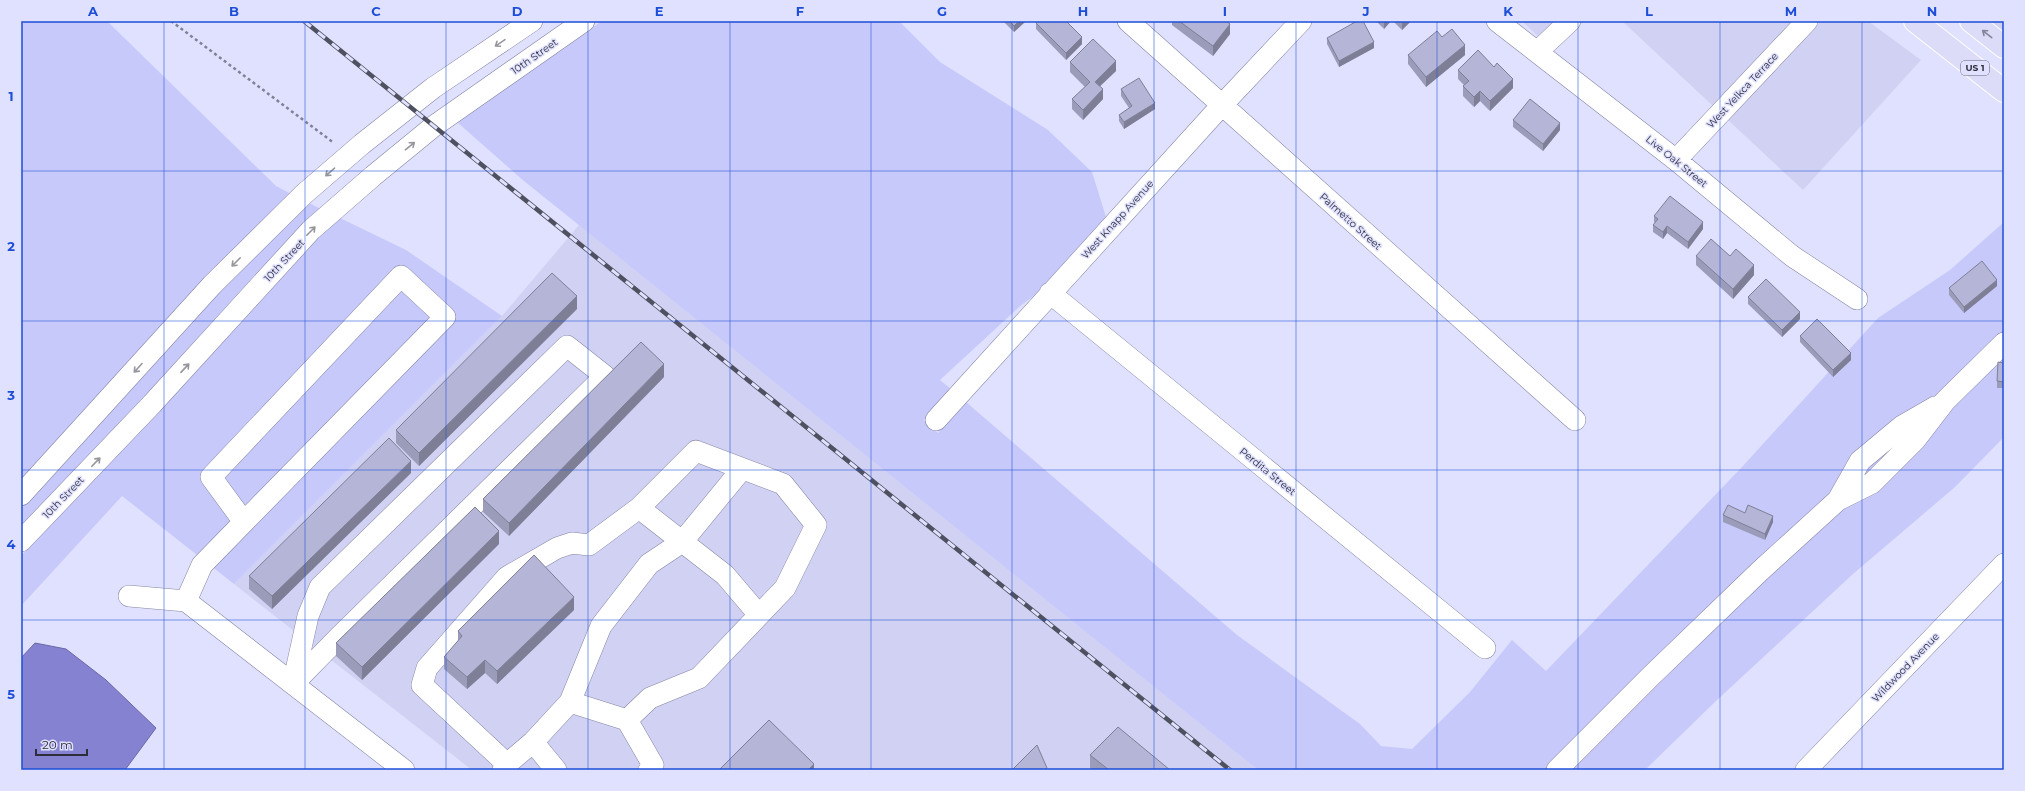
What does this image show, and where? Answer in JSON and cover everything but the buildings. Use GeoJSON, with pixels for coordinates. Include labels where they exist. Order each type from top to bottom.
{"type":"FeatureCollection","features":[{"type":"Feature","properties":{"kind":"main road","name":"US 1"},"geometry":{"type":"LineString","coordinates":[[1915,21],[2003,89]]}},
{"type":"Feature","properties":{"kind":"main road"},"geometry":{"type":"LineString","coordinates":[[1971,21],[2004,47]]}},
{"type":"Feature","properties":{"kind":"street"},"geometry":{"type":"LineString","coordinates":[[21,495],[212,285],[304,194],[348,156],[433,88],[532,21]]}},
{"type":"Feature","properties":{"kind":"street","name":"10th Street"},"geometry":{"type":"LineString","coordinates":[[21,541],[146,410],[311,230],[372,176],[434,126],[584,21]]}},
{"type":"Feature","properties":{"kind":"street","name":"Palmetto Street"},"geometry":{"type":"LineString","coordinates":[[1128,21],[1575,420]]}},
{"type":"Feature","properties":{"kind":"street","name":"West Knapp Avenue"},"geometry":{"type":"LineString","coordinates":[[936,420],[1050,293],[1300,21]]}},
{"type":"Feature","properties":{"kind":"street","name":"Live Oak Street"},"geometry":{"type":"LineString","coordinates":[[1497,21],[1676,160],[1792,256],[1857,299]]}},
{"type":"Feature","properties":{"kind":"street"},"geometry":{"type":"LineString","coordinates":[[1537,52],[1570,21]]}},
{"type":"Feature","properties":{"kind":"street","name":"West Yelkca Terrace"},"geometry":{"type":"LineString","coordinates":[[1676,160],[1807,21]]}},
{"type":"Feature","properties":{"kind":"street"},"geometry":{"type":"LineString","coordinates":[[475,60],[493,85]]}},
{"type":"Feature","properties":{"kind":"street"},"geometry":{"type":"LineString","coordinates":[[348,156],[372,176]]}},
{"type":"Feature","properties":{"kind":"street"},"geometry":{"type":"LineString","coordinates":[[186,601],[202,565],[445,317],[402,276],[211,477],[244,522]]}},
{"type":"Feature","properties":{"kind":"street","name":"Perdita Street"},"geometry":{"type":"LineString","coordinates":[[1050,293],[1485,648]]}},
{"type":"Feature","properties":{"kind":"street"},"geometry":{"type":"LineString","coordinates":[[1557,770],[1697,631],[1838,500],[1872,483],[1915,440],[1945,401],[2004,343]]}},
{"type":"Feature","properties":{"kind":"street"},"geometry":{"type":"LineString","coordinates":[[567,346],[605,376],[293,684],[308,616],[320,588],[567,346]]}},
{"type":"Feature","properties":{"kind":"street"},"geometry":{"type":"LineString","coordinates":[[627,720],[650,698],[700,678],[785,588],[816,525],[783,484],[696,451],[639,508],[589,545],[572,543],[557,548],[507,578],[427,668],[422,685],[505,767],[533,742],[570,702],[601,626],[649,564],[682,542],[742,469]]}},
{"type":"Feature","properties":{"kind":"street"},"geometry":{"type":"LineString","coordinates":[[639,508],[725,575],[759,615]]}},
{"type":"Feature","properties":{"kind":"street","name":"Wildwood Avenue"},"geometry":{"type":"LineString","coordinates":[[1806,770],[2004,564]]}},
{"type":"Feature","properties":{"kind":"street"},"geometry":{"type":"LineString","coordinates":[[130,596],[186,601],[404,770]]}},
{"type":"Feature","properties":{"kind":"street"},"geometry":{"type":"LineString","coordinates":[[570,702],[627,720],[653,765],[649,770]]}},
{"type":"Feature","properties":{"kind":"street"},"geometry":{"type":"LineString","coordinates":[[533,742],[556,770]]}},
{"type":"Feature","properties":{"kind":"path"},"geometry":{"type":"LineString","coordinates":[[171,21],[338,146],[348,156]]}},
{"type":"Feature","properties":{"kind":"shaded area"},"geometry":{"type":"Polygon","coordinates":[[[21,21],[107,21],[276,186],[291,194],[21,480],[21,21]]]}},
{"type":"Feature","properties":{"kind":"shaded area"},"geometry":{"type":"Polygon","coordinates":[[[602,21],[899,21],[940,62],[1048,130],[1092,172],[1106,217],[1036,294],[1019,307],[940,380],[951,389],[924,420],[938,433],[966,402],[1237,635],[1360,724],[1381,746],[1412,749],[1470,692],[1512,640],[1546,671],[1742,467],[1878,318],[1950,270],[2004,222],[2004,437],[1955,487],[1853,574],[1717,700],[1645,770],[1258,770],[524,181],[457,122],[602,21]]]}},
{"type":"Feature","properties":{"kind":"shaded area"},"geometry":{"type":"Polygon","coordinates":[[[1522,21],[1562,21],[1543,41],[1522,21]]]}},
{"type":"Feature","properties":{"kind":"shaded area"},"geometry":{"type":"Polygon","coordinates":[[[1622,21],[1794,21],[1713,106],[1622,21]]]}},
{"type":"Feature","properties":{"kind":"shaded area"},"geometry":{"type":"Polygon","coordinates":[[[1821,21],[1868,21],[1921,60],[1803,190],[1728,120],[1821,21]]]}},
{"type":"Feature","properties":{"kind":"shaded area"},"geometry":{"type":"Polygon","coordinates":[[[1987,21],[2004,21],[2004,34],[1987,21]]]}},
{"type":"Feature","properties":{"kind":"shaded area"},"geometry":{"type":"Polygon","coordinates":[[[309,203],[321,209],[21,527],[21,509],[219,292],[309,203]]]}},
{"type":"Feature","properties":{"kind":"shaded area"},"geometry":{"type":"Polygon","coordinates":[[[340,218],[406,250],[502,316],[234,584],[122,496],[21,606],[21,556],[318,238],[340,218]]]}},
{"type":"Feature","properties":{"kind":"shaded area"},"geometry":{"type":"Polygon","coordinates":[[[579,225],[842,434],[1258,770],[472,770],[234,584],[502,316],[579,225]]]}},
{"type":"Feature","properties":{"kind":"shaded area"},"geometry":{"type":"Polygon","coordinates":[[[35,643],[66,649],[106,680],[156,728],[125,770],[21,770],[21,658],[35,643]]]}},
{"type":"Feature","properties":{"kind":"railway"},"geometry":{"type":"LineString","coordinates":[[304,21],[1230,770]]}}]}
